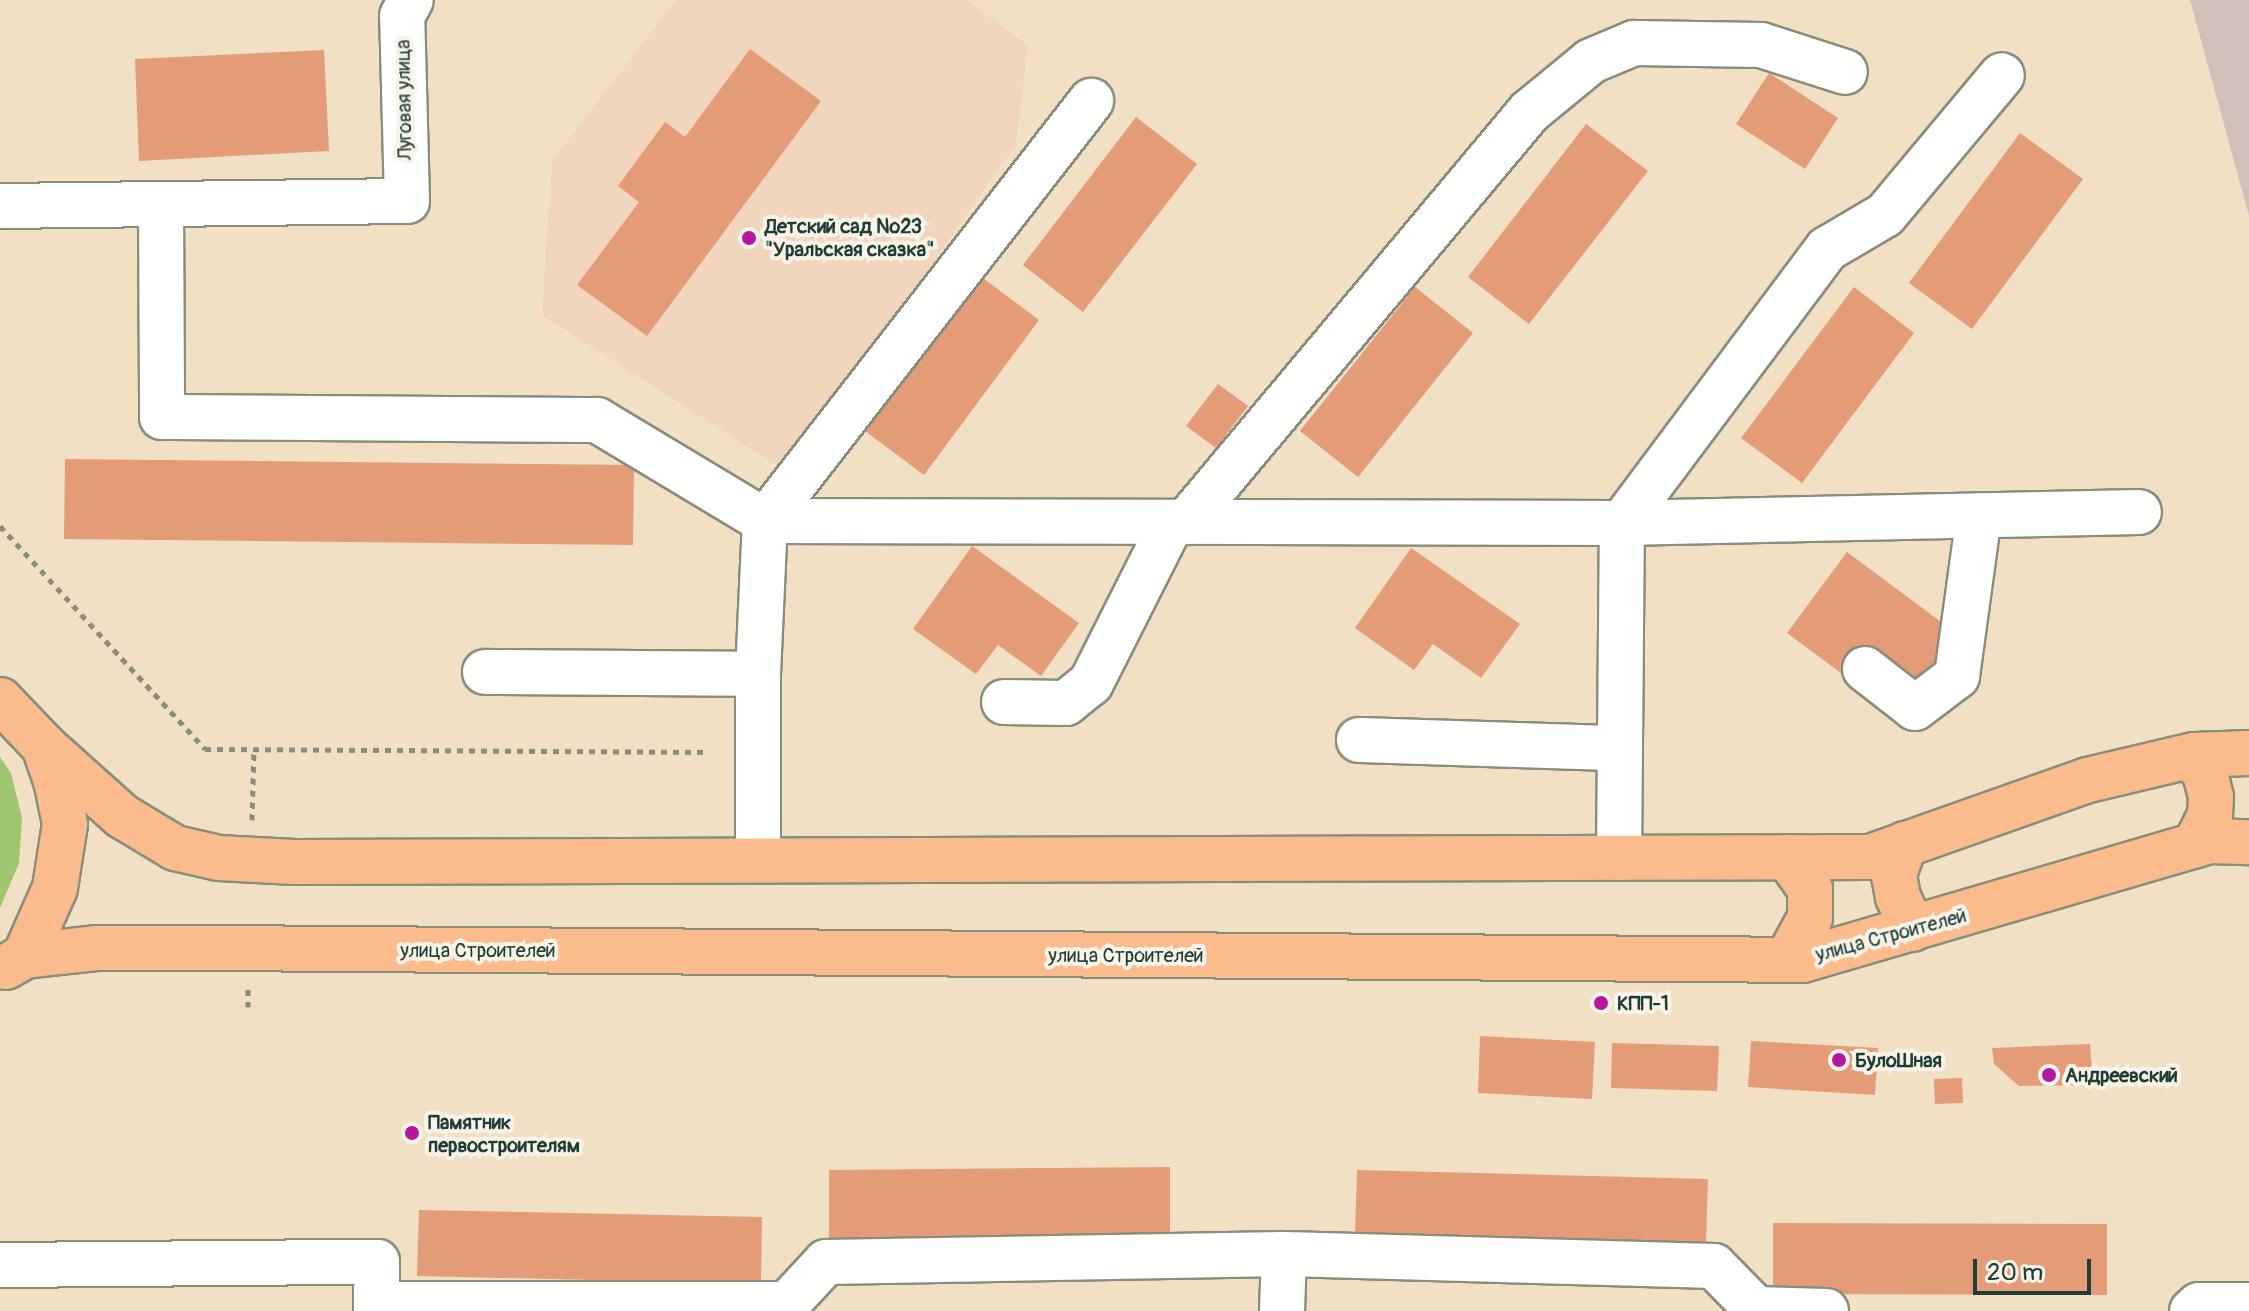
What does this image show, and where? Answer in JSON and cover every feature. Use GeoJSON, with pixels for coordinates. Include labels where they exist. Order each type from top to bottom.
{"type":"FeatureCollection","features":[{"type":"Feature","properties":{"kind":"main road"},"geometry":{"type":"LineString","coordinates":[[0,700],[44,746],[122,816],[175,848],[219,858],[294,862],[1870,857],[2088,780],[2188,756],[2249,753]]}},
{"type":"Feature","properties":{"kind":"main road"},"geometry":{"type":"LineString","coordinates":[[12,963],[55,888],[65,824],[56,780],[44,746]]}},
{"type":"Feature","properties":{"kind":"main road"},"geometry":{"type":"LineString","coordinates":[[2188,756],[2205,773],[2211,797],[2210,815],[2218,843]]}},
{"type":"Feature","properties":{"kind":"main road","name":"улица Строителей"},"geometry":{"type":"LineString","coordinates":[[12,963],[96,948],[1803,960],[2218,843]]}},
{"type":"Feature","properties":{"kind":"main road"},"geometry":{"type":"LineString","coordinates":[[1905,844],[1894,875],[1898,897],[1913,929]]}},
{"type":"Feature","properties":{"kind":"main road"},"geometry":{"type":"LineString","coordinates":[[1787,960],[1810,918],[1810,889],[1788,857]]}},
{"type":"Feature","properties":{"kind":"street","name":"Луговая улица"},"geometry":{"type":"LineString","coordinates":[[161,204],[407,201],[402,16],[411,0]]}},
{"type":"Feature","properties":{"kind":"street"},"geometry":{"type":"LineString","coordinates":[[1004,702],[1066,703],[1091,683],[1179,522],[1529,112],[1591,61],[1634,43],[1761,45],[1845,72]]}},
{"type":"Feature","properties":{"kind":"street"},"geometry":{"type":"LineString","coordinates":[[1619,858],[1622,523],[1827,249],[1885,215],[2002,75]]}},
{"type":"Feature","properties":{"kind":"street"},"geometry":{"type":"LineString","coordinates":[[758,860],[758,674],[765,521],[1091,101]]}},
{"type":"Feature","properties":{"kind":"street"},"geometry":{"type":"LineString","coordinates":[[0,206],[161,204],[162,417],[597,420],[765,521],[1622,523],[2139,512]]}},
{"type":"Feature","properties":{"kind":"street"},"geometry":{"type":"LineString","coordinates":[[1865,669],[1915,708],[1957,676],[1979,515]]}},
{"type":"Feature","properties":{"kind":"street"},"geometry":{"type":"LineString","coordinates":[[485,672],[758,674]]}},
{"type":"Feature","properties":{"kind":"street"},"geometry":{"type":"LineString","coordinates":[[1359,740],[1620,748]]}},
{"type":"Feature","properties":{"kind":"street"},"geometry":{"type":"LineString","coordinates":[[1282,1311],[1284,1254]]}},
{"type":"Feature","properties":{"kind":"street"},"geometry":{"type":"LineString","coordinates":[[0,1265],[377,1262],[376,1307],[787,1304],[826,1262],[1284,1254],[1714,1266],[1756,1309],[1826,1311]]}},
{"type":"Feature","properties":{"kind":"street"},"geometry":{"type":"LineString","coordinates":[[2192,1311],[2199,1305],[2249,1305]]}},
{"type":"Feature","properties":{"kind":"path"},"geometry":{"type":"LineString","coordinates":[[0,526],[205,749],[709,752]]}},
{"type":"Feature","properties":{"kind":"path"},"geometry":{"type":"LineString","coordinates":[[252,829],[254,749]]}},
{"type":"Feature","properties":{"kind":"shaded area","name":"Детский сад №23 \"Уральская сказка\""},"geometry":{"type":"Polygon","coordinates":[[[676,0],[966,0],[1028,45],[1016,144],[792,462],[773,463],[542,315],[552,161],[676,0]]]}},
{"type":"Feature","properties":{"kind":"shaded area"},"geometry":{"type":"Polygon","coordinates":[[[2190,0],[2249,0],[2249,216],[2190,0]]]}},
{"type":"Feature","properties":{"kind":"green space"},"geometry":{"type":"Polygon","coordinates":[[[0,757],[11,773],[22,818],[19,863],[0,908],[0,757]]]}},
{"type":"Feature","properties":{"kind":"building"},"geometry":{"type":"Polygon","coordinates":[[[750,49],[821,101],[647,336],[577,285],[639,202],[618,186],[665,122],[685,137],[750,49]]]}},
{"type":"Feature","properties":{"kind":"building"},"geometry":{"type":"Polygon","coordinates":[[[324,50],[329,151],[139,161],[135,59],[324,50]]]}},
{"type":"Feature","properties":{"kind":"building"},"geometry":{"type":"Polygon","coordinates":[[[1769,73],[1838,118],[1805,169],[1736,124],[1769,73]]]}},
{"type":"Feature","properties":{"kind":"building"},"geometry":{"type":"Polygon","coordinates":[[[1136,117],[1197,164],[1083,312],[1023,265],[1136,117]]]}},
{"type":"Feature","properties":{"kind":"building"},"geometry":{"type":"Polygon","coordinates":[[[1586,124],[1648,171],[1529,324],[1468,277],[1586,124]]]}},
{"type":"Feature","properties":{"kind":"building"},"geometry":{"type":"Polygon","coordinates":[[[2020,133],[2083,179],[1972,329],[1909,283],[2020,133]]]}},
{"type":"Feature","properties":{"kind":"building"},"geometry":{"type":"Polygon","coordinates":[[[980,276],[1039,320],[924,475],[865,431],[980,276]]]}},
{"type":"Feature","properties":{"kind":"building"},"geometry":{"type":"Polygon","coordinates":[[[1415,287],[1473,333],[1358,477],[1300,431],[1415,287]]]}},
{"type":"Feature","properties":{"kind":"building"},"geometry":{"type":"Polygon","coordinates":[[[1854,287],[1914,333],[1802,483],[1741,438],[1854,287]]]}},
{"type":"Feature","properties":{"kind":"building"},"geometry":{"type":"Polygon","coordinates":[[[1218,384],[1248,406],[1216,448],[1186,426],[1218,384]]]}},
{"type":"Feature","properties":{"kind":"building"},"geometry":{"type":"Polygon","coordinates":[[[65,459],[634,465],[633,545],[64,539],[65,459]]]}},
{"type":"Feature","properties":{"kind":"building"},"geometry":{"type":"Polygon","coordinates":[[[972,546],[1079,623],[1041,676],[998,645],[976,674],[913,629],[972,546]]]}},
{"type":"Feature","properties":{"kind":"building"},"geometry":{"type":"Polygon","coordinates":[[[1411,548],[1520,624],[1481,678],[1433,644],[1414,670],[1355,628],[1411,548]]]}},
{"type":"Feature","properties":{"kind":"building"},"geometry":{"type":"Polygon","coordinates":[[[1847,552],[1956,633],[1915,688],[1845,676],[1787,633],[1847,552]]]}},
{"type":"Feature","properties":{"kind":"building"},"geometry":{"type":"Polygon","coordinates":[[[1480,1036],[1595,1042],[1592,1099],[1478,1093],[1480,1036]]]}},
{"type":"Feature","properties":{"kind":"building"},"geometry":{"type":"Polygon","coordinates":[[[1751,1041],[1878,1048],[1875,1095],[1748,1087],[1751,1041]]]}},
{"type":"Feature","properties":{"kind":"building"},"geometry":{"type":"Polygon","coordinates":[[[1612,1043],[1719,1046],[1717,1091],[1611,1088],[1612,1043]]]}},
{"type":"Feature","properties":{"kind":"building","name":"Андреевский"},"geometry":{"type":"Polygon","coordinates":[[[2090,1044],[2093,1085],[2019,1086],[1994,1064],[1992,1048],[2090,1044]]]}},
{"type":"Feature","properties":{"kind":"building"},"geometry":{"type":"Polygon","coordinates":[[[1962,1078],[1963,1103],[1935,1104],[1934,1079],[1962,1078]]]}},
{"type":"Feature","properties":{"kind":"building"},"geometry":{"type":"Polygon","coordinates":[[[1170,1167],[1170,1235],[829,1238],[829,1170],[1170,1167]]]}},
{"type":"Feature","properties":{"kind":"building"},"geometry":{"type":"Polygon","coordinates":[[[1357,1170],[1708,1179],[1706,1245],[1355,1236],[1357,1170]]]}},
{"type":"Feature","properties":{"kind":"building"},"geometry":{"type":"Polygon","coordinates":[[[419,1210],[762,1217],[761,1284],[417,1276],[419,1210]]]}},
{"type":"Feature","properties":{"kind":"building"},"geometry":{"type":"Polygon","coordinates":[[[1773,1223],[2107,1224],[2107,1295],[1773,1294],[1773,1223]]]}},
{"type":"Feature","properties":{"kind":"place","name":"Детский сад №23 \"Уральская сказка\""},"geometry":{"type":"Point","coordinates":[749,238]}},
{"type":"Feature","properties":{"kind":"place","name":"КПП-1"},"geometry":{"type":"Point","coordinates":[1601,1003]}},
{"type":"Feature","properties":{"kind":"place","name":"БулоШная"},"geometry":{"type":"Point","coordinates":[1839,1060]}},
{"type":"Feature","properties":{"kind":"place","name":"Андреевский"},"geometry":{"type":"Point","coordinates":[2049,1075]}},
{"type":"Feature","properties":{"kind":"place","name":"Памятник первостроителям"},"geometry":{"type":"Point","coordinates":[412,1133]}}]}
